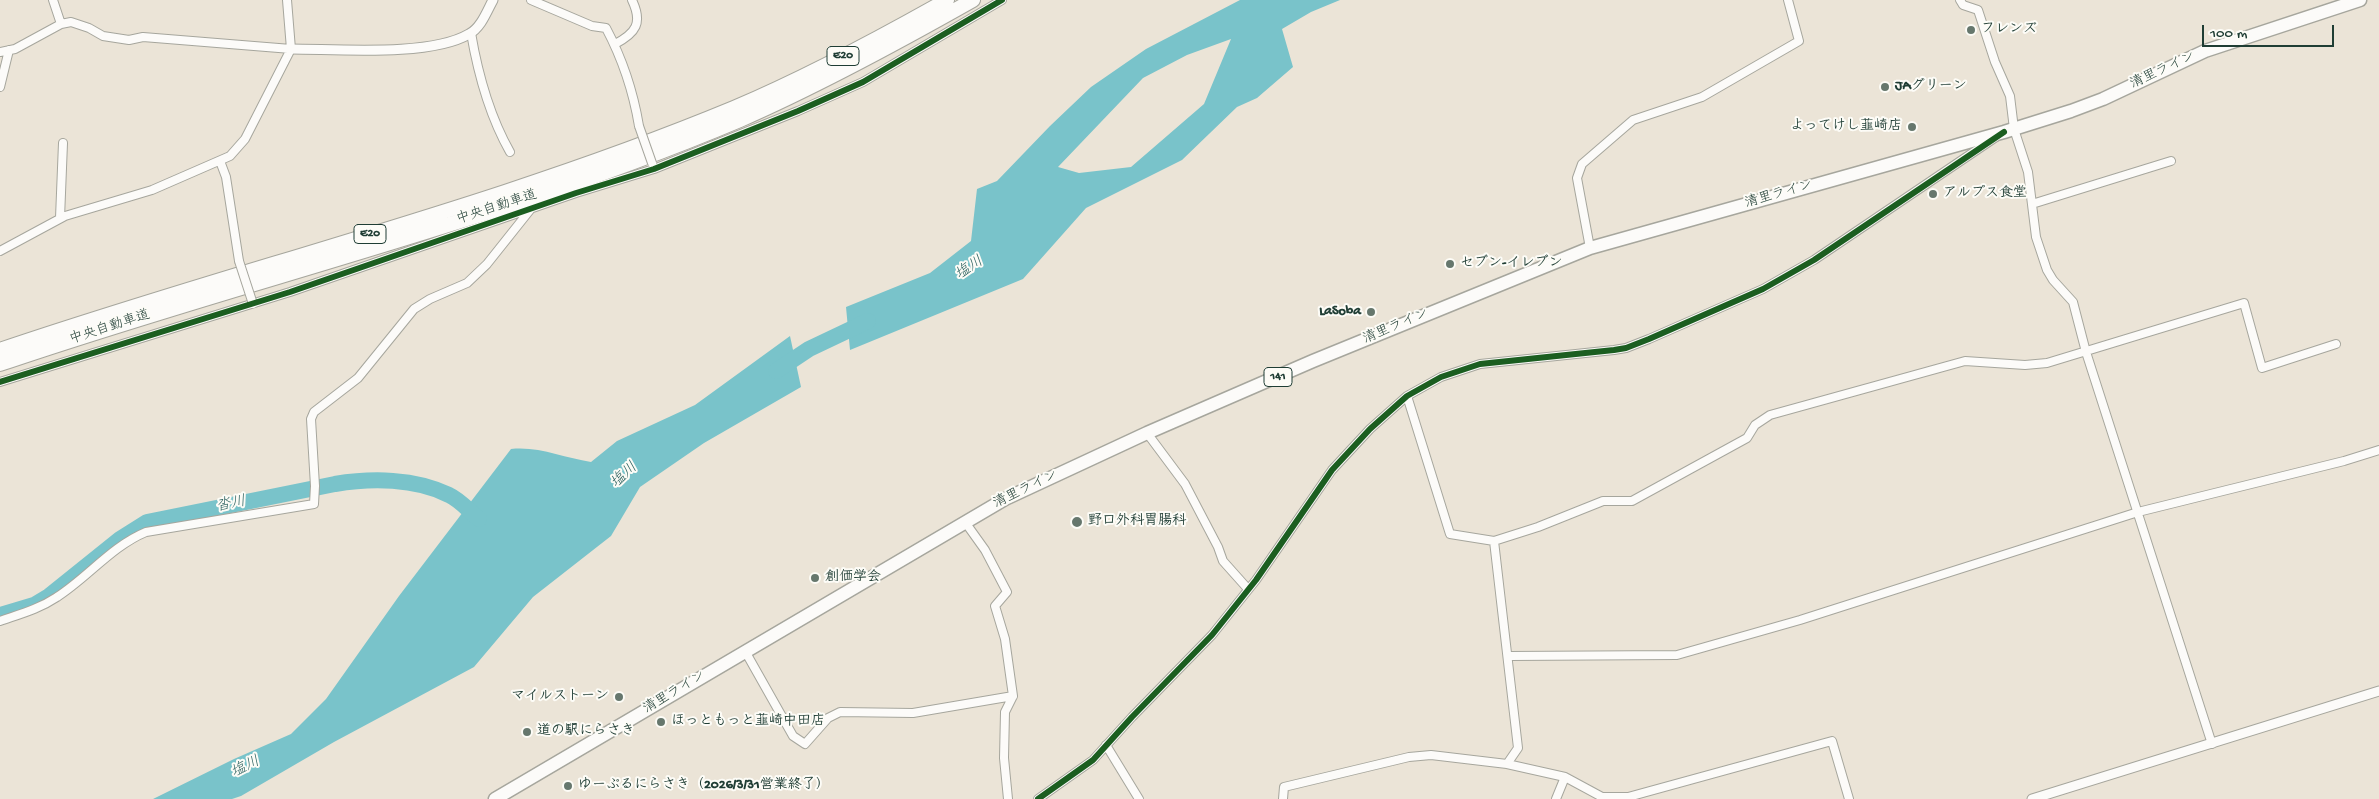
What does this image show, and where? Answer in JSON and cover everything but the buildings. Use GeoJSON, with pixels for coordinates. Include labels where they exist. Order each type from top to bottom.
{"type":"FeatureCollection","features":[{"type":"Feature","properties":{"kind":"highway","name":"中央自動車道"},"geometry":{"type":"LineString","coordinates":[[0,350],[574,170],[737,107],[884,36],[947,0]]}},
{"type":"Feature","properties":{"kind":"highway","name":"中央自動車道"},"geometry":{"type":"LineString","coordinates":[[0,364],[179,306],[475,216],[578,182],[742,119],[890,47],[973,0]]}},
{"type":"Feature","properties":{"kind":"highway","name":"清里ライン"},"geometry":{"type":"LineString","coordinates":[[495,799],[1019,492],[1147,433],[1313,361],[1590,248],[2071,111],[2103,99],[2205,52],[2337,4],[2360,0]]}},
{"type":"Feature","properties":{"kind":"street"},"geometry":{"type":"LineString","coordinates":[[53,0],[61,24]]}},
{"type":"Feature","properties":{"kind":"street"},"geometry":{"type":"LineString","coordinates":[[0,251],[60,218],[152,190],[230,156],[244,140],[290,49],[287,0]]}},
{"type":"Feature","properties":{"kind":"street"},"geometry":{"type":"LineString","coordinates":[[0,52],[21,46],[61,24],[71,22],[89,28],[103,36],[129,40],[142,37],[290,49],[397,49],[453,42],[471,33],[483,19],[493,0]]}},
{"type":"Feature","properties":{"kind":"street"},"geometry":{"type":"LineString","coordinates":[[531,0],[592,26],[606,28],[620,54],[634,94],[639,126],[653,166]]}},
{"type":"Feature","properties":{"kind":"street"},"geometry":{"type":"LineString","coordinates":[[615,44],[632,34],[637,24],[636,8],[632,0]]}},
{"type":"Feature","properties":{"kind":"street"},"geometry":{"type":"LineString","coordinates":[[0,382],[253,304],[530,210],[798,111],[863,82],[1002,0]]}},
{"type":"Feature","properties":{"kind":"street"},"geometry":{"type":"LineString","coordinates":[[1590,248],[1577,178],[1582,164],[1633,120],[1702,97],[1799,41],[1788,0]]}},
{"type":"Feature","properties":{"kind":"street"},"geometry":{"type":"LineString","coordinates":[[1960,0],[1963,5],[1978,10],[1995,62],[2010,96],[2009,130],[2028,172],[2036,237],[2047,270],[2053,280],[2073,302],[2086,352],[2212,744]]}},
{"type":"Feature","properties":{"kind":"street"},"geometry":{"type":"LineString","coordinates":[[471,33],[480,76],[495,121],[510,152]]}},
{"type":"Feature","properties":{"kind":"street"},"geometry":{"type":"LineString","coordinates":[[0,87],[9,50]]}},
{"type":"Feature","properties":{"kind":"street"},"geometry":{"type":"LineString","coordinates":[[1038,799],[1093,760],[1212,635],[1248,589],[1332,470],[1370,429],[1407,396],[1441,377],[1480,364],[1626,348],[1763,289],[1814,260],[2009,130]]}},
{"type":"Feature","properties":{"kind":"street"},"geometry":{"type":"LineString","coordinates":[[60,218],[63,143]]}},
{"type":"Feature","properties":{"kind":"street"},"geometry":{"type":"LineString","coordinates":[[220,161],[226,177],[240,261],[253,304]]}},
{"type":"Feature","properties":{"kind":"street"},"geometry":{"type":"LineString","coordinates":[[2032,204],[2171,161]]}},
{"type":"Feature","properties":{"kind":"street"},"geometry":{"type":"LineString","coordinates":[[0,621],[43,605],[58,597],[127,542],[146,532],[277,508],[314,504],[315,486],[310,418],[314,412],[358,378],[383,344],[414,308],[467,283],[487,264],[530,210]]}},
{"type":"Feature","properties":{"kind":"street"},"geometry":{"type":"LineString","coordinates":[[1407,396],[1450,534],[1494,541],[1538,527],[1603,502],[1632,501],[1746,438],[1755,424],[1770,415],[1964,361],[2025,365],[2047,362],[2086,352],[2244,303],[2262,368],[2336,344]]}},
{"type":"Feature","properties":{"kind":"street"},"geometry":{"type":"LineString","coordinates":[[1147,433],[1185,484],[1218,547],[1223,561],[1248,589]]}},
{"type":"Feature","properties":{"kind":"street"},"geometry":{"type":"LineString","coordinates":[[1509,656],[1678,655],[1800,620],[2138,512],[2344,461],[2379,450]]}},
{"type":"Feature","properties":{"kind":"street"},"geometry":{"type":"LineString","coordinates":[[965,522],[985,550],[1007,592],[995,606],[1005,639],[1013,696],[1005,712],[1004,758],[1008,799]]}},
{"type":"Feature","properties":{"kind":"street"},"geometry":{"type":"LineString","coordinates":[[1494,541],[1509,656],[1518,748],[1507,764]]}},
{"type":"Feature","properties":{"kind":"street"},"geometry":{"type":"LineString","coordinates":[[745,651],[793,736],[805,744],[828,718],[840,712],[913,713],[1013,696]]}},
{"type":"Feature","properties":{"kind":"street"},"geometry":{"type":"LineString","coordinates":[[2032,799],[2379,691]]}},
{"type":"Feature","properties":{"kind":"street"},"geometry":{"type":"LineString","coordinates":[[1283,799],[1284,788],[1409,757],[1431,755],[1507,764],[1565,777],[1602,797],[1628,797],[1832,741],[1849,799]]}},
{"type":"Feature","properties":{"kind":"street"},"geometry":{"type":"LineString","coordinates":[[1106,745],[1139,799]]}},
{"type":"Feature","properties":{"kind":"street"},"geometry":{"type":"LineString","coordinates":[[1556,799],[1565,777]]}},
{"type":"Feature","properties":{"kind":"water"},"geometry":{"type":"Polygon","coordinates":[[[1240,0],[1340,0],[1311,12],[1282,29],[1293,67],[1257,98],[1237,107],[1182,160],[1086,208],[1023,279],[850,350],[846,307],[930,273],[971,241],[977,189],[997,181],[1091,87],[1146,49],[1240,0]],[[1231,39],[1187,55],[1143,78],[1058,167],[1079,173],[1131,167],[1204,104],[1231,39]]]}},
{"type":"Feature","properties":{"kind":"water"},"geometry":{"type":"Polygon","coordinates":[[[790,336],[801,387],[704,443],[640,487],[611,536],[533,597],[474,667],[334,742],[241,796],[232,799],[153,799],[234,759],[291,734],[326,699],[399,596],[511,449],[532,449],[591,462],[617,441],[695,405],[790,336]]]}},
{"type":"Feature","properties":{"kind":"waterway","name":"塩川"},"geometry":{"type":"LineString","coordinates":[[776,371],[809,349],[868,321]]}},
{"type":"Feature","properties":{"kind":"waterway","name":"沓川"},"geometry":{"type":"LineString","coordinates":[[0,615],[34,605],[49,596],[120,539],[147,522],[335,484],[378,480],[422,485],[453,497],[479,519]]}},
{"type":"Feature","properties":{"kind":"cycle path"},"geometry":{"type":"LineString","coordinates":[[0,382],[290,292],[576,193],[654,169],[798,111],[863,82],[1002,0]]}},
{"type":"Feature","properties":{"kind":"cycle path"},"geometry":{"type":"LineString","coordinates":[[1038,799],[1093,760],[1212,635],[1256,580],[1332,470],[1370,429],[1407,396],[1441,377],[1480,364],[1626,348],[1763,289],[1814,260],[2004,132]]}},
{"type":"Feature","properties":{"kind":"place","name":"フレンズ"},"geometry":{"type":"Point","coordinates":[1971,30]}},
{"type":"Feature","properties":{"kind":"place","name":"JAグリーン"},"geometry":{"type":"Point","coordinates":[1885,87]}},
{"type":"Feature","properties":{"kind":"place","name":"よってけし韮崎店"},"geometry":{"type":"Point","coordinates":[1912,127]}},
{"type":"Feature","properties":{"kind":"place","name":"アルプス食堂"},"geometry":{"type":"Point","coordinates":[1933,194]}},
{"type":"Feature","properties":{"kind":"place","name":"セブン-イレブン"},"geometry":{"type":"Point","coordinates":[1450,264]}},
{"type":"Feature","properties":{"kind":"place","name":"LaSoba"},"geometry":{"type":"Point","coordinates":[1371,312]}},
{"type":"Feature","properties":{"kind":"place","name":"野口外科胃腸科"},"geometry":{"type":"Point","coordinates":[1077,522]}},
{"type":"Feature","properties":{"kind":"place","name":"創価学会"},"geometry":{"type":"Point","coordinates":[815,578]}},
{"type":"Feature","properties":{"kind":"place","name":"マイルストーン"},"geometry":{"type":"Point","coordinates":[619,697]}},
{"type":"Feature","properties":{"kind":"place","name":"ほっともっと韮崎中田店"},"geometry":{"type":"Point","coordinates":[661,722]}},
{"type":"Feature","properties":{"kind":"place","name":"道の駅にらさき"},"geometry":{"type":"Point","coordinates":[527,732]}},
{"type":"Feature","properties":{"kind":"place","name":"ゆーぷるにらさき（2026/3/31営業終了）"},"geometry":{"type":"Point","coordinates":[568,786]}}]}
